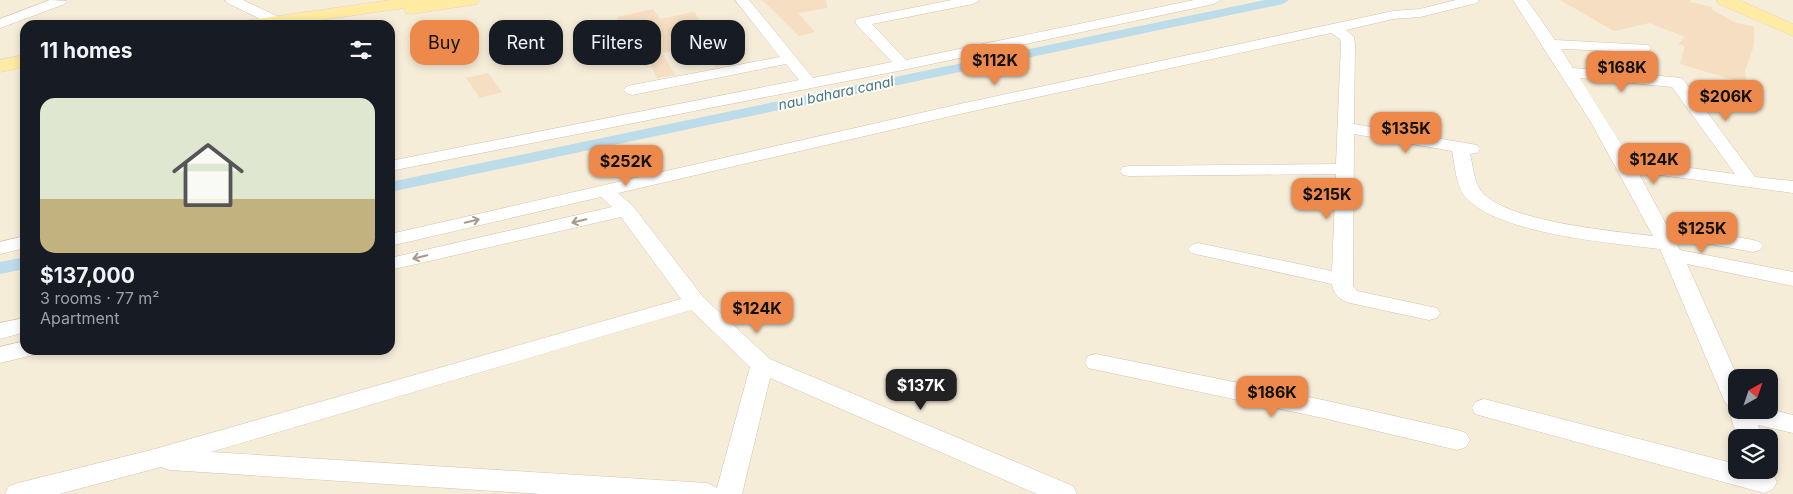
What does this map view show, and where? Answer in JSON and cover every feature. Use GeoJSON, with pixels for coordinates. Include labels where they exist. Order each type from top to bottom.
{"type":"FeatureCollection","features":[{"type":"Feature","properties":{"kind":"main road"},"geometry":{"type":"LineString","coordinates":[[283,20],[427,0]]}},
{"type":"Feature","properties":{"kind":"main road"},"geometry":{"type":"LineString","coordinates":[[341,20],[471,0]]}},
{"type":"Feature","properties":{"kind":"main road"},"geometry":{"type":"LineString","coordinates":[[1725,0],[1793,31]]}},
{"type":"Feature","properties":{"kind":"main road"},"geometry":{"type":"LineString","coordinates":[[1737,0],[1793,25]]}},
{"type":"Feature","properties":{"kind":"main road"},"geometry":{"type":"LineString","coordinates":[[0,66],[20,63]]}},
{"type":"Feature","properties":{"kind":"main road"},"geometry":{"type":"LineString","coordinates":[[0,74],[20,71]]}},
{"type":"Feature","properties":{"kind":"street"},"geometry":{"type":"LineString","coordinates":[[232,0],[274,20]]}},
{"type":"Feature","properties":{"kind":"street"},"geometry":{"type":"LineString","coordinates":[[742,0],[791,58],[809,83]]}},
{"type":"Feature","properties":{"kind":"street"},"geometry":{"type":"LineString","coordinates":[[903,0],[914,12]]}},
{"type":"Feature","properties":{"kind":"street"},"geometry":{"type":"LineString","coordinates":[[903,65],[862,22],[974,0]]}},
{"type":"Feature","properties":{"kind":"street"},"geometry":{"type":"LineString","coordinates":[[395,165],[903,65],[1214,0]]}},
{"type":"Feature","properties":{"kind":"street"},"geometry":{"type":"LineString","coordinates":[[1393,15],[1407,7],[1435,0]]}},
{"type":"Feature","properties":{"kind":"street"},"geometry":{"type":"LineString","coordinates":[[395,239],[604,190],[1334,28],[1393,15],[1420,13],[1472,0]]}},
{"type":"Feature","properties":{"kind":"street"},"geometry":{"type":"LineString","coordinates":[[1520,0],[1551,44],[1625,165],[1665,242],[1728,381]]}},
{"type":"Feature","properties":{"kind":"street"},"geometry":{"type":"LineString","coordinates":[[0,24],[60,1]]}},
{"type":"Feature","properties":{"kind":"street"},"geometry":{"type":"LineString","coordinates":[[1334,28],[1347,37],[1348,44],[1342,287],[1350,296],[1429,313]]}},
{"type":"Feature","properties":{"kind":"street"},"geometry":{"type":"LineString","coordinates":[[1551,44],[1644,48]]}},
{"type":"Feature","properties":{"kind":"street"},"geometry":{"type":"LineString","coordinates":[[632,90],[791,58]]}},
{"type":"Feature","properties":{"kind":"street"},"geometry":{"type":"LineString","coordinates":[[1568,72],[1677,82],[1749,181]]}},
{"type":"Feature","properties":{"kind":"street"},"geometry":{"type":"LineString","coordinates":[[1345,127],[1466,148],[1472,193],[1492,209],[1559,229],[1665,242],[1753,246]]}},
{"type":"Feature","properties":{"kind":"street"},"geometry":{"type":"LineString","coordinates":[[1625,165],[1793,187]]}},
{"type":"Feature","properties":{"kind":"street"},"geometry":{"type":"LineString","coordinates":[[1128,171],[1345,169]]}},
{"type":"Feature","properties":{"kind":"street"},"geometry":{"type":"LineString","coordinates":[[604,190],[626,210],[695,302],[762,365],[1064,494]]}},
{"type":"Feature","properties":{"kind":"street"},"geometry":{"type":"LineString","coordinates":[[395,263],[626,210]]}},
{"type":"Feature","properties":{"kind":"street"},"geometry":{"type":"LineString","coordinates":[[1665,242],[1793,279]]}},
{"type":"Feature","properties":{"kind":"street"},"geometry":{"type":"LineString","coordinates":[[0,248],[20,243]]}},
{"type":"Feature","properties":{"kind":"street"},"geometry":{"type":"LineString","coordinates":[[1198,249],[1342,280]]}},
{"type":"Feature","properties":{"kind":"street"},"geometry":{"type":"LineString","coordinates":[[18,494],[155,459],[695,302]]}},
{"type":"Feature","properties":{"kind":"street"},"geometry":{"type":"LineString","coordinates":[[0,331],[20,326]]}},
{"type":"Feature","properties":{"kind":"street"},"geometry":{"type":"LineString","coordinates":[[0,355],[20,350]]}},
{"type":"Feature","properties":{"kind":"street"},"geometry":{"type":"LineString","coordinates":[[1096,362],[1323,409],[1457,440]]}},
{"type":"Feature","properties":{"kind":"street"},"geometry":{"type":"LineString","coordinates":[[729,494],[762,365]]}},
{"type":"Feature","properties":{"kind":"street"},"geometry":{"type":"LineString","coordinates":[[1484,408],[1763,482]]}},
{"type":"Feature","properties":{"kind":"street"},"geometry":{"type":"LineString","coordinates":[[1777,419],[1793,424]]}},
{"type":"Feature","properties":{"kind":"street"},"geometry":{"type":"LineString","coordinates":[[155,459],[707,494]]}},
{"type":"Feature","properties":{"kind":"shaded area"},"geometry":{"type":"Polygon","coordinates":[[[0,0],[1793,0],[1793,494],[0,494],[0,0]]]}},
{"type":"Feature","properties":{"kind":"building"},"geometry":{"type":"Polygon","coordinates":[[[762,0],[826,0],[827,8],[798,13],[815,32],[799,36],[762,0]]]}},
{"type":"Feature","properties":{"kind":"building"},"geometry":{"type":"Polygon","coordinates":[[[1560,0],[1691,0],[1689,2],[1712,7],[1711,9],[1736,23],[1754,26],[1754,45],[1745,71],[1747,84],[1680,64],[1685,46],[1678,44],[1685,37],[1649,23],[1614,31],[1560,0]]]}},
{"type":"Feature","properties":{"kind":"building"},"geometry":{"type":"Polygon","coordinates":[[[653,9],[660,19],[694,12],[700,20],[671,20],[671,52],[662,53],[675,75],[657,78],[650,65],[661,65],[661,20],[618,20],[617,17],[653,9]]]}},
{"type":"Feature","properties":{"kind":"building"},"geometry":{"type":"Polygon","coordinates":[[[488,73],[502,92],[480,98],[466,78],[488,73]]]}},
{"type":"Feature","properties":{"kind":"waterway","name":"nau bahara canal"},"geometry":{"type":"LineString","coordinates":[[395,186],[1283,0]]}},
{"type":"Feature","properties":{"kind":"waterway","name":"nau bahara canal"},"geometry":{"type":"LineString","coordinates":[[0,268],[20,264]]}}]}
